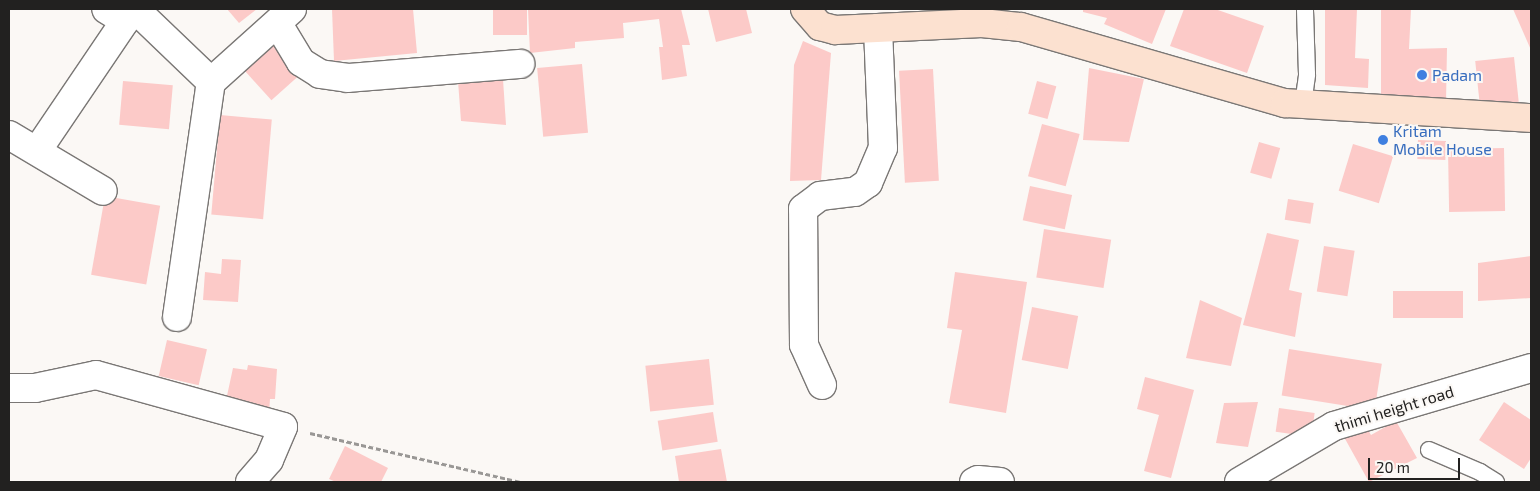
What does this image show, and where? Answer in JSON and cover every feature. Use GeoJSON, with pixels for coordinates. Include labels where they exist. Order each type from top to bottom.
{"type":"FeatureCollection","features":[{"type":"Feature","properties":{"kind":"street"},"geometry":{"type":"LineString","coordinates":[[37,152],[125,21],[106,9]]}},
{"type":"Feature","properties":{"kind":"street"},"geometry":{"type":"LineString","coordinates":[[135,9],[211,82]]}},
{"type":"Feature","properties":{"kind":"street"},"geometry":{"type":"LineString","coordinates":[[805,9],[820,26],[835,30],[982,23],[1021,27],[1285,103],[1531,118]]}},
{"type":"Feature","properties":{"kind":"street"},"geometry":{"type":"LineString","coordinates":[[177,317],[211,82],[285,16],[301,62],[320,74],[339,77],[520,64]]}},
{"type":"Feature","properties":{"kind":"street"},"geometry":{"type":"LineString","coordinates":[[822,385],[804,346],[803,209],[820,196],[855,192],[868,183],[883,148],[878,28]]}},
{"type":"Feature","properties":{"kind":"street"},"geometry":{"type":"LineString","coordinates":[[9,135],[103,191]]}},
{"type":"Feature","properties":{"kind":"street","name":"thimi height road"},"geometry":{"type":"LineString","coordinates":[[1239,482],[1334,426],[1531,368]]}},
{"type":"Feature","properties":{"kind":"street"},"geometry":{"type":"LineString","coordinates":[[9,388],[35,388],[96,375],[283,427],[269,460],[250,482]]}},
{"type":"Feature","properties":{"kind":"street"},"geometry":{"type":"LineString","coordinates":[[974,482],[1000,482]]}},
{"type":"Feature","properties":{"kind":"lane"},"geometry":{"type":"LineString","coordinates":[[1303,104],[1306,74],[1304,9]]}},
{"type":"Feature","properties":{"kind":"lane"},"geometry":{"type":"LineString","coordinates":[[1430,450],[1480,472],[1496,482]]}},
{"type":"Feature","properties":{"kind":"path"},"geometry":{"type":"LineString","coordinates":[[283,427],[520,482]]}},
{"type":"Feature","properties":{"kind":"building"},"geometry":{"type":"Polygon","coordinates":[[[227,9],[257,9],[239,23],[227,9]]]}},
{"type":"Feature","properties":{"kind":"building"},"geometry":{"type":"Polygon","coordinates":[[[332,9],[413,9],[417,53],[334,61],[332,9]]]}},
{"type":"Feature","properties":{"kind":"building"},"geometry":{"type":"Polygon","coordinates":[[[493,9],[527,9],[527,35],[493,35],[493,9]]]}},
{"type":"Feature","properties":{"kind":"building"},"geometry":{"type":"Polygon","coordinates":[[[528,9],[681,9],[690,45],[682,45],[687,76],[662,80],[659,47],[663,47],[659,19],[623,23],[624,38],[575,42],[575,48],[530,53],[528,9]]]}},
{"type":"Feature","properties":{"kind":"building"},"geometry":{"type":"Polygon","coordinates":[[[708,9],[746,9],[752,33],[716,42],[708,9]]]}},
{"type":"Feature","properties":{"kind":"building"},"geometry":{"type":"Polygon","coordinates":[[[1083,9],[1166,9],[1152,44],[1104,24],[1107,18],[1083,12],[1083,9]]]}},
{"type":"Feature","properties":{"kind":"building"},"geometry":{"type":"Polygon","coordinates":[[[1184,9],[1215,9],[1264,26],[1247,73],[1170,46],[1184,9]]]}},
{"type":"Feature","properties":{"kind":"building"},"geometry":{"type":"Polygon","coordinates":[[[1325,9],[1357,9],[1355,58],[1369,59],[1368,88],[1325,85],[1325,9]]]}},
{"type":"Feature","properties":{"kind":"building"},"geometry":{"type":"Polygon","coordinates":[[[1381,9],[1411,9],[1409,49],[1447,48],[1446,103],[1381,101],[1381,9]]]}},
{"type":"Feature","properties":{"kind":"building"},"geometry":{"type":"Polygon","coordinates":[[[1513,9],[1531,9],[1531,50],[1513,9]]]}},
{"type":"Feature","properties":{"kind":"building"},"geometry":{"type":"Polygon","coordinates":[[[270,33],[304,71],[271,100],[237,62],[270,33]]]}},
{"type":"Feature","properties":{"kind":"building"},"geometry":{"type":"Polygon","coordinates":[[[803,41],[831,53],[821,180],[790,181],[794,65],[803,41]]]}},
{"type":"Feature","properties":{"kind":"building"},"geometry":{"type":"Polygon","coordinates":[[[1514,57],[1519,102],[1480,106],[1475,61],[1514,57]]]}},
{"type":"Feature","properties":{"kind":"building"},"geometry":{"type":"Polygon","coordinates":[[[582,64],[588,133],[543,137],[537,68],[582,64]]]}},
{"type":"Feature","properties":{"kind":"building"},"geometry":{"type":"Polygon","coordinates":[[[1089,68],[1144,79],[1129,142],[1083,140],[1089,68]]]}},
{"type":"Feature","properties":{"kind":"building"},"geometry":{"type":"Polygon","coordinates":[[[933,69],[939,181],[905,183],[899,71],[933,69]]]}},
{"type":"Feature","properties":{"kind":"building"},"geometry":{"type":"Polygon","coordinates":[[[503,79],[506,125],[461,121],[458,81],[503,79]]]}},
{"type":"Feature","properties":{"kind":"building"},"geometry":{"type":"Polygon","coordinates":[[[123,81],[173,85],[169,129],[119,125],[123,81]]]}},
{"type":"Feature","properties":{"kind":"building"},"geometry":{"type":"Polygon","coordinates":[[[1037,81],[1056,86],[1048,119],[1028,114],[1037,81]]]}},
{"type":"Feature","properties":{"kind":"building"},"geometry":{"type":"Polygon","coordinates":[[[220,115],[272,120],[263,219],[211,215],[220,115]]]}},
{"type":"Feature","properties":{"kind":"building"},"geometry":{"type":"Polygon","coordinates":[[[1042,124],[1080,134],[1066,186],[1028,176],[1042,124]]]}},
{"type":"Feature","properties":{"kind":"building"},"geometry":{"type":"Polygon","coordinates":[[[1418,140],[1446,141],[1445,160],[1417,159],[1418,140]]]}},
{"type":"Feature","properties":{"kind":"building"},"geometry":{"type":"Polygon","coordinates":[[[1259,142],[1280,148],[1271,179],[1250,173],[1259,142]]]}},
{"type":"Feature","properties":{"kind":"building"},"geometry":{"type":"Polygon","coordinates":[[[1353,144],[1393,156],[1379,203],[1339,191],[1353,144]]]}},
{"type":"Feature","properties":{"kind":"building"},"geometry":{"type":"Polygon","coordinates":[[[1504,148],[1505,211],[1449,212],[1448,149],[1504,148]]]}},
{"type":"Feature","properties":{"kind":"building"},"geometry":{"type":"Polygon","coordinates":[[[1030,186],[1072,195],[1065,229],[1023,220],[1030,186]]]}},
{"type":"Feature","properties":{"kind":"building"},"geometry":{"type":"Polygon","coordinates":[[[105,196],[160,206],[146,285],[91,275],[105,196]]]}},
{"type":"Feature","properties":{"kind":"building"},"geometry":{"type":"Polygon","coordinates":[[[1288,199],[1314,203],[1310,224],[1285,220],[1288,199]]]}},
{"type":"Feature","properties":{"kind":"building"},"geometry":{"type":"Polygon","coordinates":[[[1044,229],[1111,240],[1103,288],[1036,277],[1044,229]]]}},
{"type":"Feature","properties":{"kind":"building"},"geometry":{"type":"Polygon","coordinates":[[[1267,233],[1299,240],[1289,290],[1302,293],[1295,337],[1243,325],[1267,233]]]}},
{"type":"Feature","properties":{"kind":"building"},"geometry":{"type":"Polygon","coordinates":[[[1324,246],[1355,251],[1347,296],[1317,291],[1324,246]]]}},
{"type":"Feature","properties":{"kind":"building"},"geometry":{"type":"Polygon","coordinates":[[[1531,256],[1531,298],[1478,301],[1478,263],[1531,256]]]}},
{"type":"Feature","properties":{"kind":"building"},"geometry":{"type":"Polygon","coordinates":[[[222,259],[241,260],[238,302],[203,300],[205,272],[221,274],[222,259]]]}},
{"type":"Feature","properties":{"kind":"building"},"geometry":{"type":"Polygon","coordinates":[[[955,272],[1027,282],[1006,413],[949,403],[962,330],[947,328],[955,272]]]}},
{"type":"Feature","properties":{"kind":"building"},"geometry":{"type":"Polygon","coordinates":[[[1393,291],[1463,291],[1463,318],[1393,318],[1393,291]]]}},
{"type":"Feature","properties":{"kind":"building"},"geometry":{"type":"Polygon","coordinates":[[[1200,300],[1242,318],[1231,366],[1186,358],[1200,300]]]}},
{"type":"Feature","properties":{"kind":"building"},"geometry":{"type":"Polygon","coordinates":[[[1032,307],[1078,316],[1068,369],[1022,360],[1032,307]]]}},
{"type":"Feature","properties":{"kind":"building"},"geometry":{"type":"Polygon","coordinates":[[[167,340],[207,349],[199,385],[159,376],[167,340]]]}},
{"type":"Feature","properties":{"kind":"building"},"geometry":{"type":"Polygon","coordinates":[[[1289,349],[1382,364],[1374,410],[1282,395],[1289,349]]]}},
{"type":"Feature","properties":{"kind":"building"},"geometry":{"type":"Polygon","coordinates":[[[709,359],[714,405],[650,411],[645,366],[709,359]]]}},
{"type":"Feature","properties":{"kind":"building"},"geometry":{"type":"Polygon","coordinates":[[[248,365],[277,369],[275,399],[270,399],[269,413],[225,405],[233,368],[247,370],[248,365]]]}},
{"type":"Feature","properties":{"kind":"building"},"geometry":{"type":"Polygon","coordinates":[[[1145,377],[1194,390],[1171,478],[1144,471],[1159,415],[1137,409],[1145,377]]]}},
{"type":"Feature","properties":{"kind":"building"},"geometry":{"type":"Polygon","coordinates":[[[1258,402],[1248,447],[1216,443],[1224,403],[1258,402]]]}},
{"type":"Feature","properties":{"kind":"building"},"geometry":{"type":"Polygon","coordinates":[[[1504,402],[1531,420],[1531,458],[1524,469],[1479,440],[1504,402]]]}},
{"type":"Feature","properties":{"kind":"building"},"geometry":{"type":"Polygon","coordinates":[[[1279,408],[1315,413],[1311,437],[1276,432],[1279,408]]]}},
{"type":"Feature","properties":{"kind":"building"},"geometry":{"type":"Polygon","coordinates":[[[713,412],[718,442],[662,450],[658,421],[713,412]]]}},
{"type":"Feature","properties":{"kind":"building"},"geometry":{"type":"Polygon","coordinates":[[[1396,421],[1417,458],[1369,482],[1344,437],[1365,425],[1371,435],[1396,421]]]}},
{"type":"Feature","properties":{"kind":"building"},"geometry":{"type":"Polygon","coordinates":[[[345,446],[388,468],[381,482],[336,482],[329,479],[345,446]]]}},
{"type":"Feature","properties":{"kind":"building"},"geometry":{"type":"Polygon","coordinates":[[[721,449],[727,482],[679,482],[675,456],[721,449]]]}},
{"type":"Feature","properties":{"kind":"place","name":"Padam"},"geometry":{"type":"Point","coordinates":[1422,75]}},
{"type":"Feature","properties":{"kind":"place","name":"Kritam Mobile House"},"geometry":{"type":"Point","coordinates":[1383,140]}}]}
